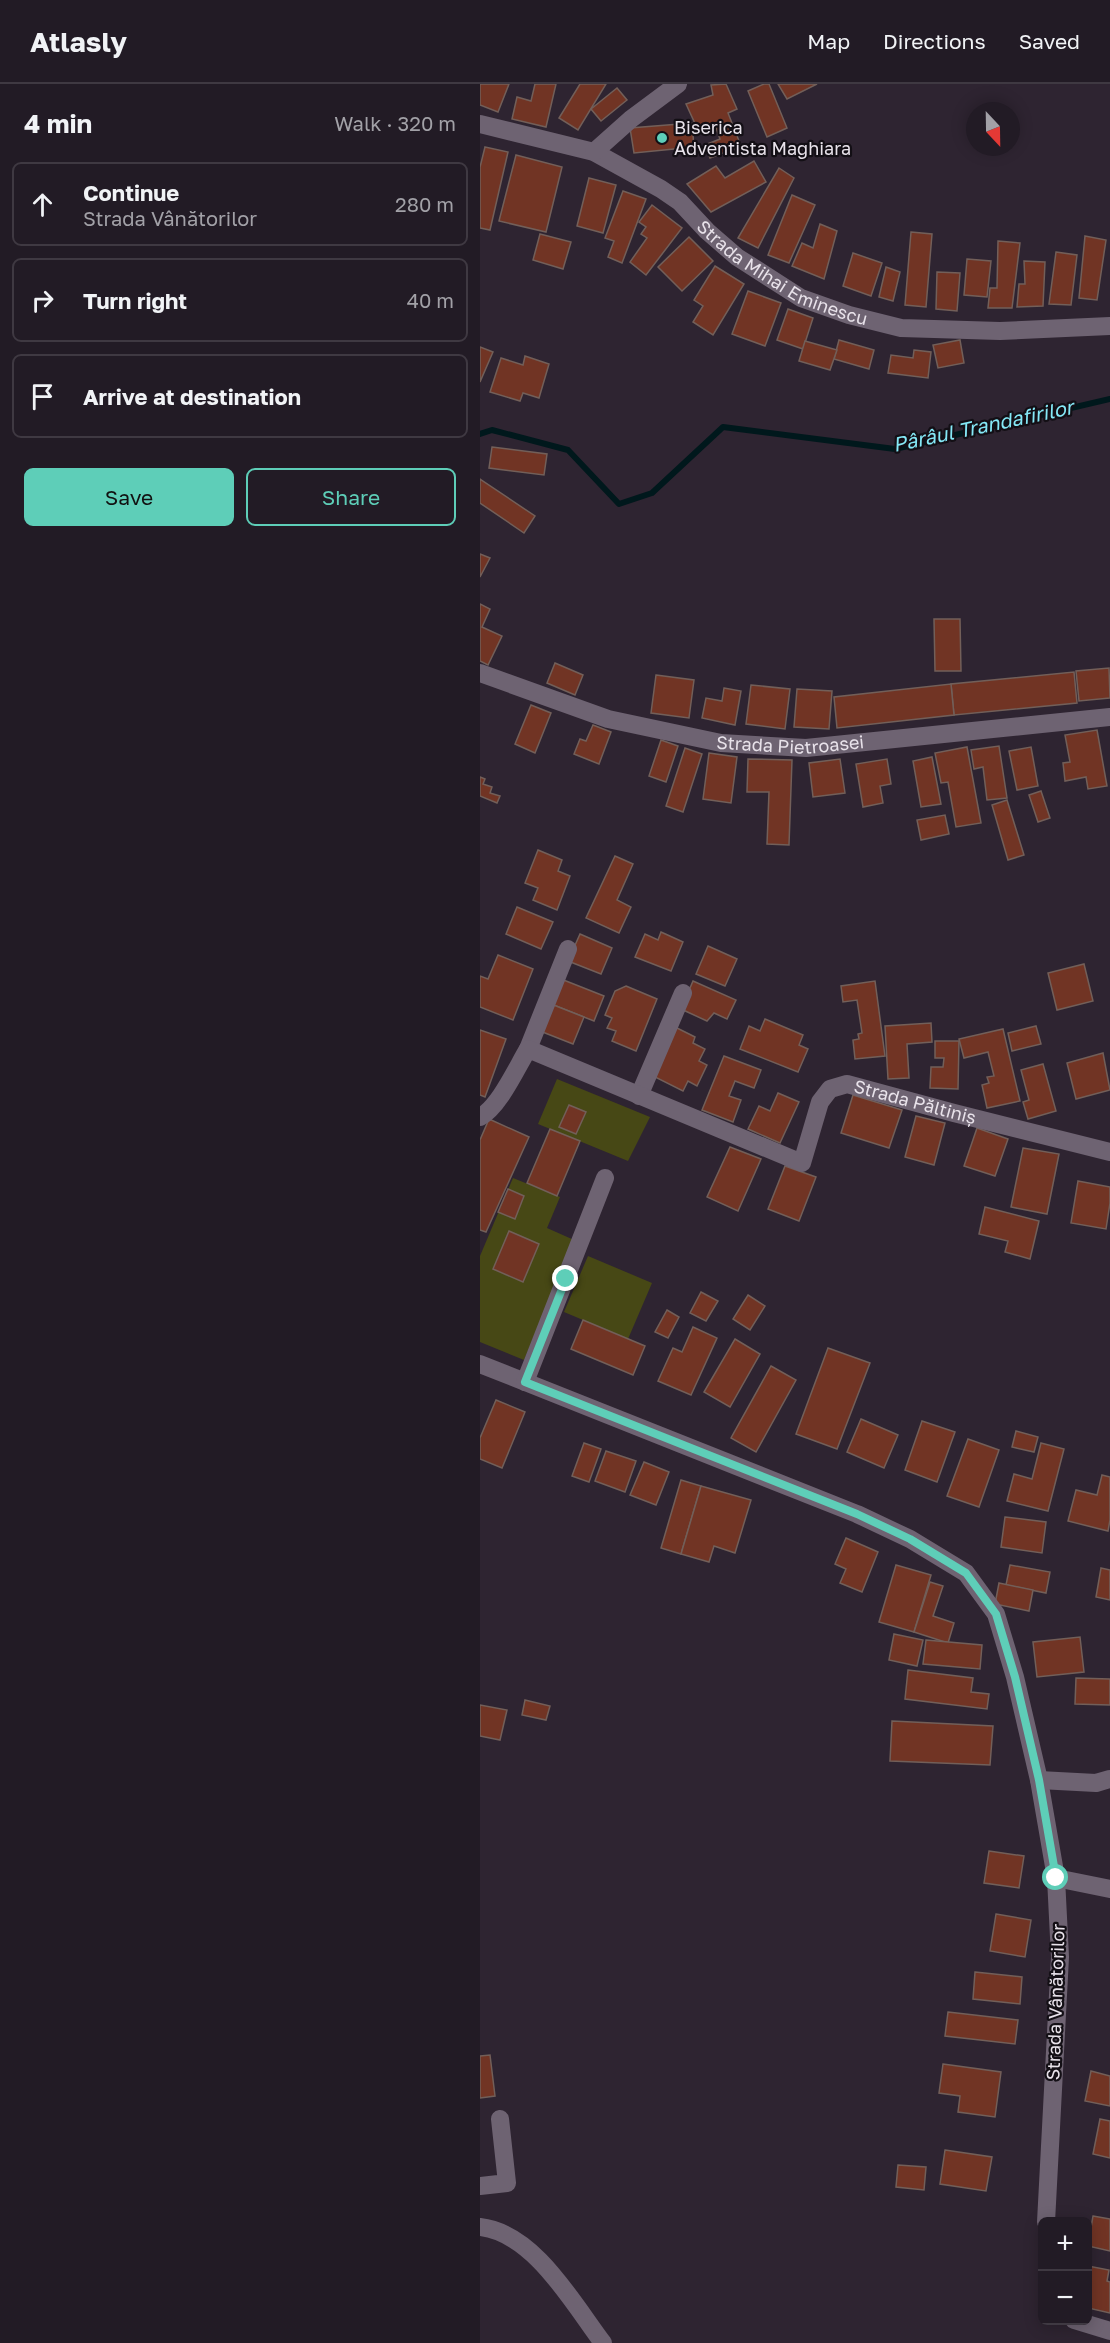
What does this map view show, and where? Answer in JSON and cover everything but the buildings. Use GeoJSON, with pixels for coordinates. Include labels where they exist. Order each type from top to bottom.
{"type":"FeatureCollection","features":[{"type":"Feature","properties":{"kind":"street"},"geometry":{"type":"LineString","coordinates":[[594,152],[631,119],[678,84]]}},
{"type":"Feature","properties":{"kind":"street","name":"Strada Mihai Eminescu"},"geometry":{"type":"LineString","coordinates":[[480,124],[594,152],[680,202],[707,231],[737,257],[801,298],[849,315],[901,328],[1000,332],[1110,326]]}},
{"type":"Feature","properties":{"kind":"street","name":"Strada Pietroasei"},"geometry":{"type":"LineString","coordinates":[[480,673],[608,718],[731,743],[806,748],[1110,717]]}},
{"type":"Feature","properties":{"kind":"street"},"geometry":{"type":"LineString","coordinates":[[480,1117],[487,1113],[498,1100],[528,1049],[568,949]]}},
{"type":"Feature","properties":{"kind":"street"},"geometry":{"type":"LineString","coordinates":[[639,1096],[683,993]]}},
{"type":"Feature","properties":{"kind":"street","name":"Strada Păltiniș"},"geometry":{"type":"LineString","coordinates":[[528,1049],[802,1163],[820,1102],[830,1089],[846,1084],[1110,1152]]}},
{"type":"Feature","properties":{"kind":"street"},"geometry":{"type":"LineString","coordinates":[[525,1382],[605,1178]]}},
{"type":"Feature","properties":{"kind":"street","name":"Strada Vânătorilor"},"geometry":{"type":"LineString","coordinates":[[480,1364],[857,1514],[910,1539],[966,1573],[996,1614],[1015,1677],[1039,1780],[1056,1878],[1060,1957],[1046,2217]]}},
{"type":"Feature","properties":{"kind":"street"},"geometry":{"type":"LineString","coordinates":[[1039,1780],[1096,1783],[1110,1779]]}},
{"type":"Feature","properties":{"kind":"street"},"geometry":{"type":"LineString","coordinates":[[1056,1878],[1110,1889]]}},
{"type":"Feature","properties":{"kind":"street"},"geometry":{"type":"LineString","coordinates":[[480,2186],[507,2183],[500,2119]]}},
{"type":"Feature","properties":{"kind":"street"},"geometry":{"type":"LineString","coordinates":[[480,2227],[503,2232],[525,2246],[548,2270],[603,2343]]}},
{"type":"Feature","properties":{"kind":"street"},"geometry":{"type":"LineString","coordinates":[[1090,2325],[1110,2331]]}},
{"type":"Feature","properties":{"kind":"shaded area"},"geometry":{"type":"Polygon","coordinates":[[[557,1079],[650,1117],[628,1161],[538,1124],[557,1079]]]}},
{"type":"Feature","properties":{"kind":"shaded area"},"geometry":{"type":"Polygon","coordinates":[[[513,1178],[560,1197],[547,1228],[574,1240],[524,1360],[480,1342],[480,1256],[513,1178]]]}},
{"type":"Feature","properties":{"kind":"shaded area"},"geometry":{"type":"Polygon","coordinates":[[[588,1256],[652,1283],[628,1339],[564,1312],[588,1256]]]}},
{"type":"Feature","properties":{"kind":"waterway","name":"Pârâul Trandafirilor"},"geometry":{"type":"LineString","coordinates":[[480,434],[492,430],[568,450],[619,504],[652,493],[723,427],[895,449],[1110,399]]}},
{"type":"Feature","properties":{"kind":"place","name":"Biserica Adventista Maghiara"},"geometry":{"type":"Point","coordinates":[662,138]}},
{"type":"Feature","properties":{"kind":"route"},"geometry":{"type":"LineString","coordinates":[[566,1279],[525,1382],[857,1514],[910,1539],[966,1573],[996,1614],[1015,1677],[1039,1780],[1056,1878]]}}]}
